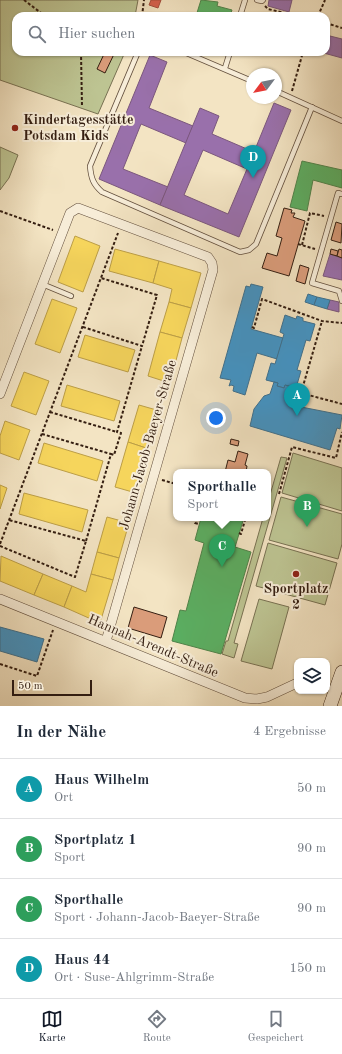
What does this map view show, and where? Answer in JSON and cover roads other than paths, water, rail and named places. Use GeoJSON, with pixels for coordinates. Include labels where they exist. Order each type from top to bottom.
{"type":"FeatureCollection","features":[{"type":"Feature","properties":{"kind":"main road"},"geometry":{"type":"LineString","coordinates":[[330,706],[342,672]]}},
{"type":"Feature","properties":{"kind":"street","name":"Johann-Jacob-Baeyer-Straße"},"geometry":{"type":"LineString","coordinates":[[42,284],[70,213],[78,208],[208,257],[212,263],[213,270],[106,641]]}},
{"type":"Feature","properties":{"kind":"street"},"geometry":{"type":"LineString","coordinates":[[0,394],[42,284]]}},
{"type":"Feature","properties":{"kind":"street","name":"Hannah-Arendt-Straße"},"geometry":{"type":"LineString","coordinates":[[0,599],[245,698],[257,699],[267,697],[294,684]]}},
{"type":"Feature","properties":{"kind":"lane"},"geometry":{"type":"LineString","coordinates":[[241,12],[245,0]]}},
{"type":"Feature","properties":{"kind":"lane"},"geometry":{"type":"LineString","coordinates":[[136,56],[90,166],[91,177],[95,186],[102,192],[240,252],[249,250],[256,244],[312,107]]}},
{"type":"Feature","properties":{"kind":"lane"},"geometry":{"type":"LineString","coordinates":[[194,56],[246,77]]}},
{"type":"Feature","properties":{"kind":"lane"},"geometry":{"type":"LineString","coordinates":[[225,68],[229,56]]}},
{"type":"Feature","properties":{"kind":"lane"},"geometry":{"type":"LineString","coordinates":[[282,94],[342,121]]}},
{"type":"Feature","properties":{"kind":"lane"},"geometry":{"type":"LineString","coordinates":[[342,194],[338,193],[312,283],[339,291],[342,301]]}},
{"type":"Feature","properties":{"kind":"lane"},"geometry":{"type":"LineString","coordinates":[[42,284],[71,296]]}},
{"type":"Feature","properties":{"kind":"place","name":"Kindertagesstätte Potsdam Kids"},"geometry":{"type":"Point","coordinates":[15,128]}},
{"type":"Feature","properties":{"kind":"place","name":"Haus 44"},"geometry":{"type":"Point","coordinates":[253,178]}},
{"type":"Feature","properties":{"kind":"place","name":"Haus Wilhelm"},"geometry":{"type":"Point","coordinates":[297,416]}},
{"type":"Feature","properties":{"kind":"place","name":"Sportplatz 1"},"geometry":{"type":"Point","coordinates":[307,527]}},
{"type":"Feature","properties":{"kind":"place","name":"Sporthalle"},"geometry":{"type":"Point","coordinates":[222,567]}},
{"type":"Feature","properties":{"kind":"place","name":"Sportplatz 2"},"geometry":{"type":"Point","coordinates":[296,574]}}]}
